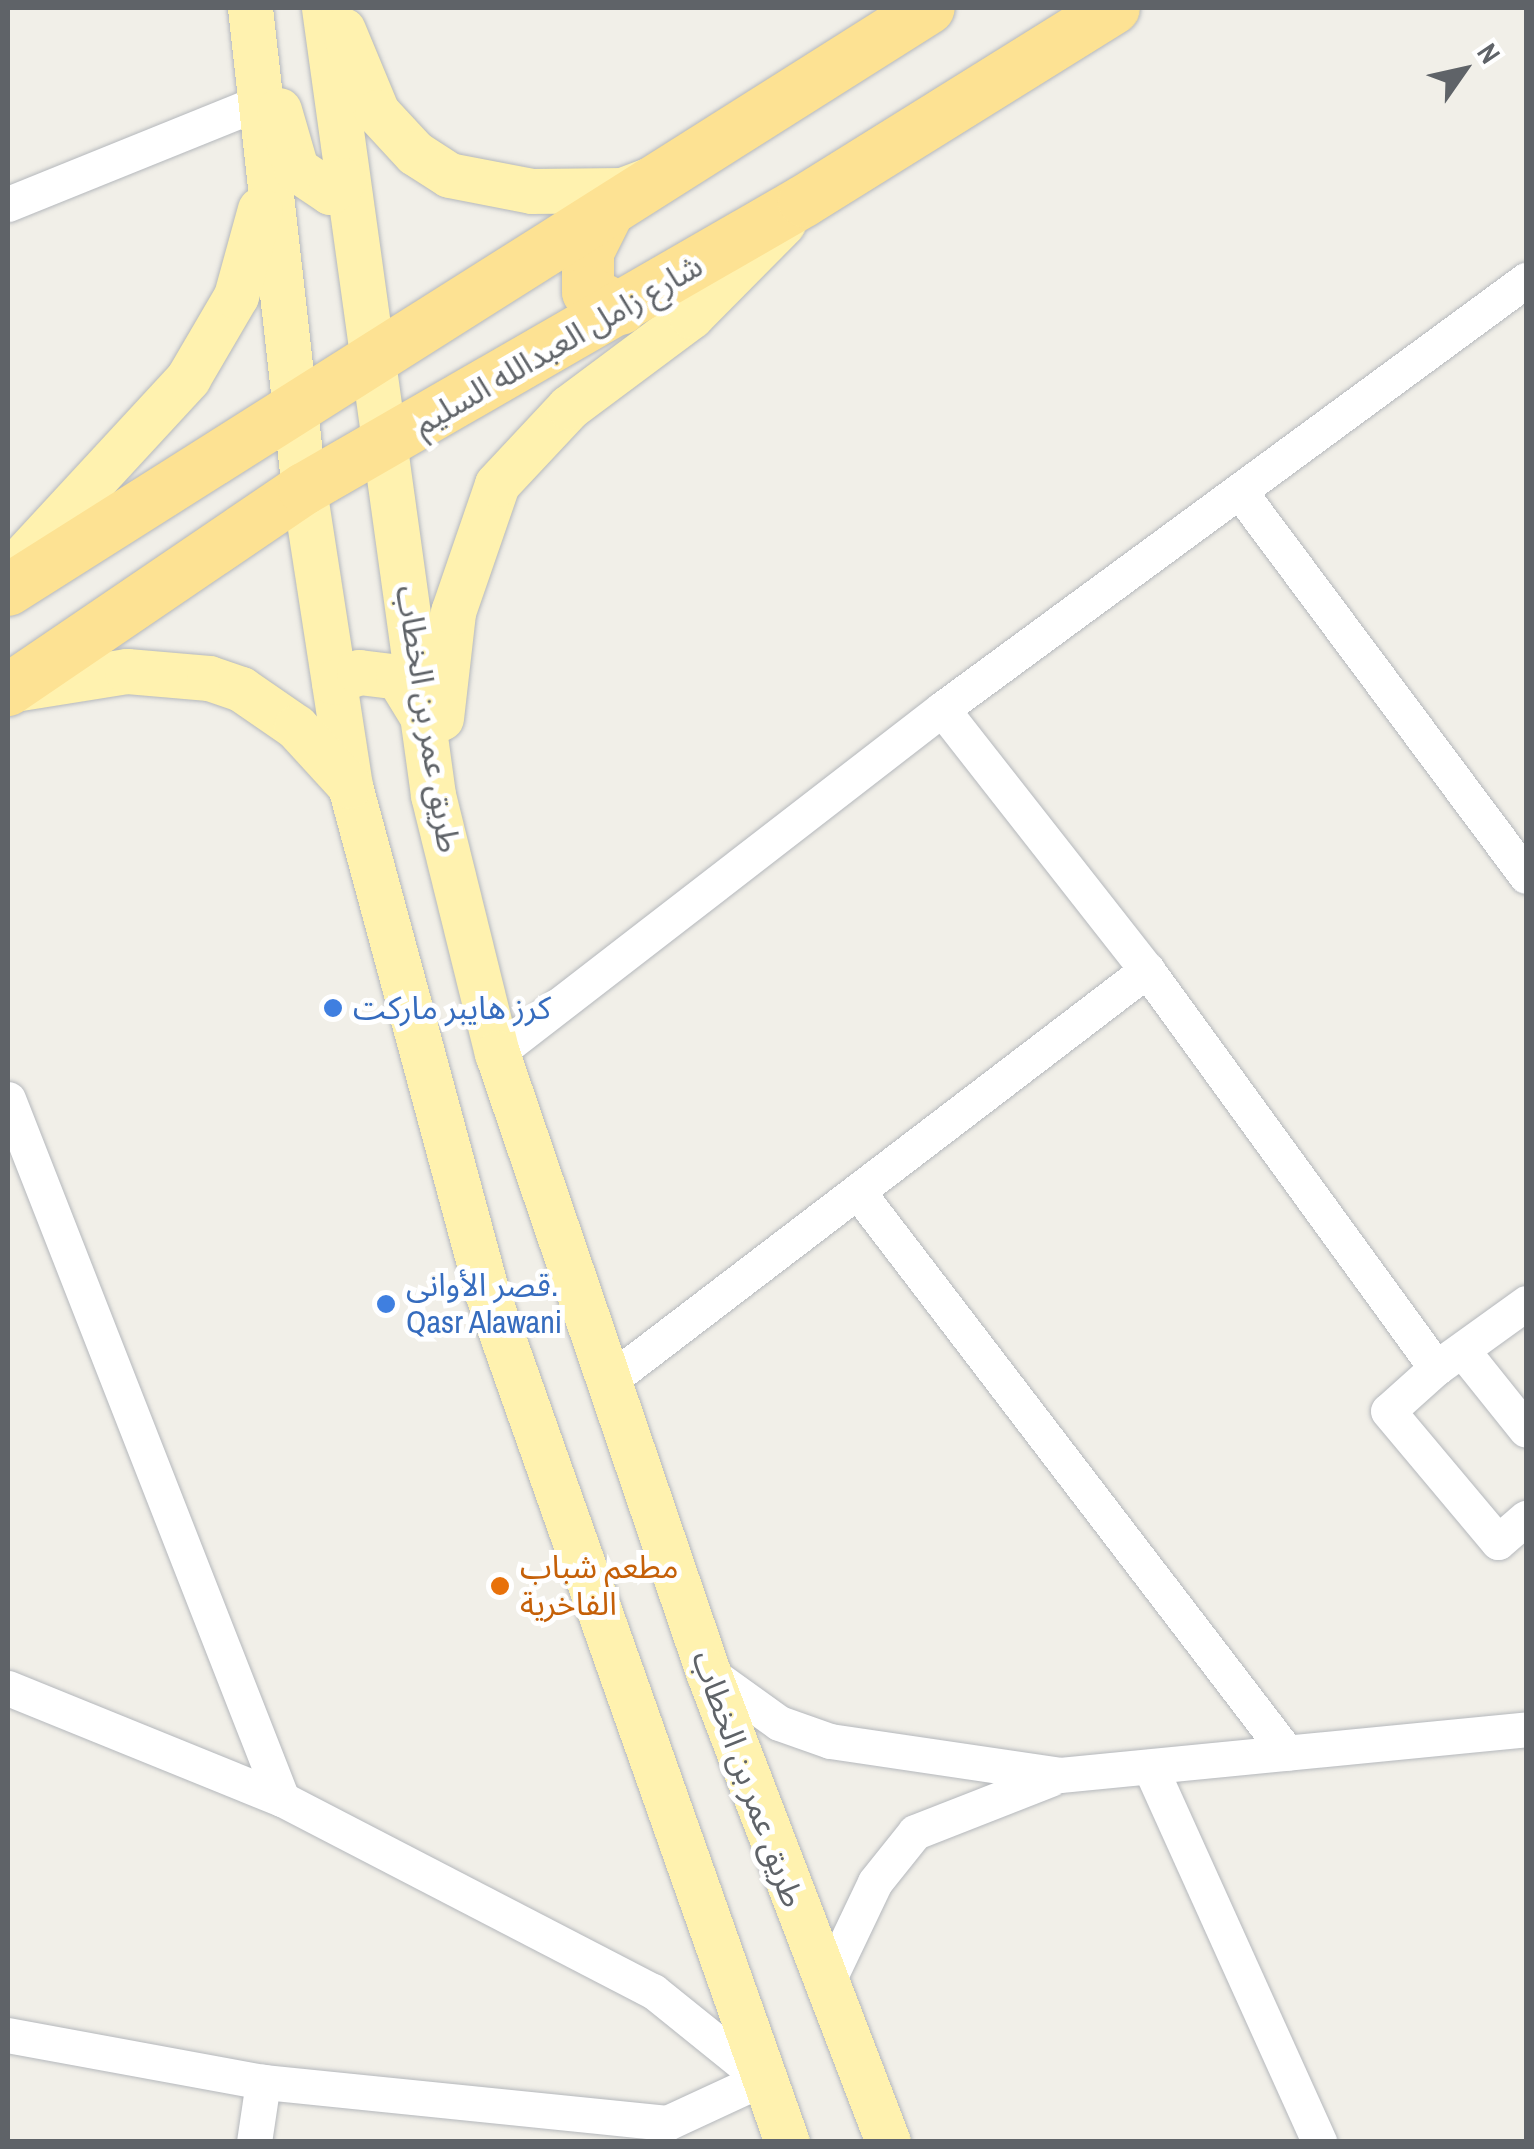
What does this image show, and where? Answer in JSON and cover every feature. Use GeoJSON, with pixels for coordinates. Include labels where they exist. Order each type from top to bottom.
{"type":"FeatureCollection","features":[{"type":"Feature","properties":{"kind":"highway"},"geometry":{"type":"LineString","coordinates":[[8,590],[374,352],[681,168],[929,8]]}},
{"type":"Feature","properties":{"kind":"highway","name":"شارع زامل العبدالله السليم"},"geometry":{"type":"LineString","coordinates":[[8,690],[304,489],[804,201],[1114,8]]}},
{"type":"Feature","properties":{"kind":"highway"},"geometry":{"type":"LineString","coordinates":[[608,212],[588,252],[588,292],[622,309]]}},
{"type":"Feature","properties":{"kind":"highway"},"geometry":{"type":"LineString","coordinates":[[115,617],[141,567],[117,518]]}},
{"type":"Feature","properties":{"kind":"main road","name":"طريق عمر بن الخطاب"},"geometry":{"type":"LineString","coordinates":[[324,8],[344,180],[389,443],[433,794],[497,1053],[606,1383],[708,1672],[825,1987],[888,2142]]}},
{"type":"Feature","properties":{"kind":"main road"},"geometry":{"type":"LineString","coordinates":[[336,8],[377,112],[415,154],[449,175],[532,191],[622,190],[681,168]]}},
{"type":"Feature","properties":{"kind":"main road"},"geometry":{"type":"LineString","coordinates":[[251,12],[296,169],[330,192],[344,180]]}},
{"type":"Feature","properties":{"kind":"main road"},"geometry":{"type":"LineString","coordinates":[[251,12],[265,172],[297,405],[304,489],[350,786],[486,1293],[787,2142]]}},
{"type":"Feature","properties":{"kind":"main road"},"geometry":{"type":"LineString","coordinates":[[8,572],[188,378],[236,296],[265,172]]}},
{"type":"Feature","properties":{"kind":"main road"},"geometry":{"type":"LineString","coordinates":[[433,794],[453,612],[497,484],[569,407],[691,316],[804,201]]}},
{"type":"Feature","properties":{"kind":"main road"},"geometry":{"type":"LineString","coordinates":[[8,690],[128,671],[209,678],[241,689],[296,726],[350,786]]}},
{"type":"Feature","properties":{"kind":"main road"},"geometry":{"type":"LineString","coordinates":[[334,682],[359,672],[398,677],[424,720]]}},
{"type":"Feature","properties":{"kind":"street"},"geometry":{"type":"LineString","coordinates":[[8,204],[258,103]]}},
{"type":"Feature","properties":{"kind":"street"},"geometry":{"type":"LineString","coordinates":[[497,1053],[942,709],[1526,280]]}},
{"type":"Feature","properties":{"kind":"street"},"geometry":{"type":"LineString","coordinates":[[1240,492],[1526,876]]}},
{"type":"Feature","properties":{"kind":"street"},"geometry":{"type":"LineString","coordinates":[[942,709],[1449,1359],[1526,1430]]}},
{"type":"Feature","properties":{"kind":"street"},"geometry":{"type":"LineString","coordinates":[[606,1383],[1147,970]]}},
{"type":"Feature","properties":{"kind":"street"},"geometry":{"type":"LineString","coordinates":[[8,1099],[282,1799]]}},
{"type":"Feature","properties":{"kind":"street"},"geometry":{"type":"LineString","coordinates":[[858,1192],[1287,1753]]}},
{"type":"Feature","properties":{"kind":"street"},"geometry":{"type":"LineString","coordinates":[[1526,1303],[1449,1359],[1388,1411],[1498,1542],[1526,1518]]}},
{"type":"Feature","properties":{"kind":"street"},"geometry":{"type":"LineString","coordinates":[[708,1672],[780,1723],[830,1741],[1060,1775],[1287,1753],[1521,1740]]}},
{"type":"Feature","properties":{"kind":"street"},"geometry":{"type":"LineString","coordinates":[[8,1688],[282,1799],[653,1992],[762,2079],[667,2123],[263,2082],[8,2036]]}},
{"type":"Feature","properties":{"kind":"street"},"geometry":{"type":"LineString","coordinates":[[1150,1766],[1318,2142]]}},
{"type":"Feature","properties":{"kind":"street"},"geometry":{"type":"LineString","coordinates":[[825,1987],[875,1882],[915,1832],[1060,1775]]}},
{"type":"Feature","properties":{"kind":"street"},"geometry":{"type":"LineString","coordinates":[[254,2142],[263,2082]]}},
{"type":"Feature","properties":{"kind":"place","name":"كرز هايبر ماركت"},"geometry":{"type":"Point","coordinates":[333,1008]}},
{"type":"Feature","properties":{"kind":"place","name":"قصر الأواني. Qasr Alawani"},"geometry":{"type":"Point","coordinates":[386,1304]}},
{"type":"Feature","properties":{"kind":"place","name":"مطعم شباب الفاخرية"},"geometry":{"type":"Point","coordinates":[500,1586]}}]}
